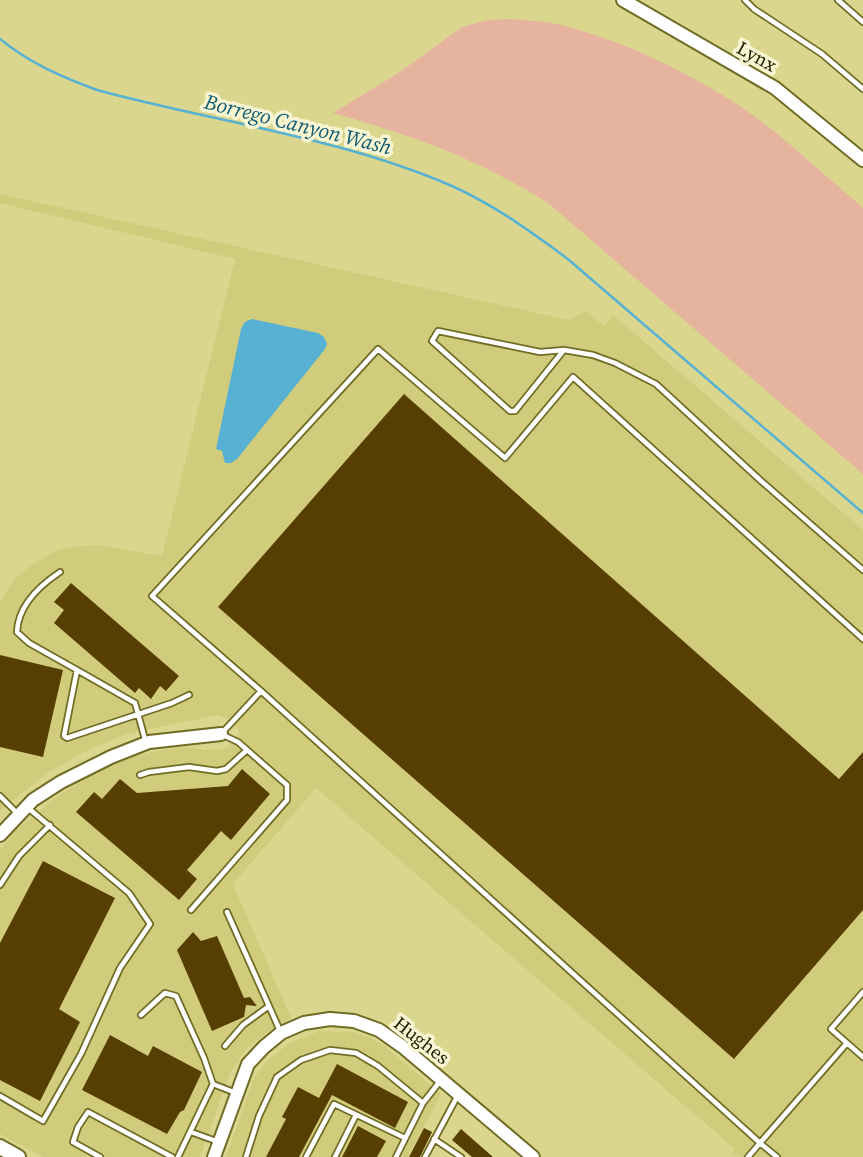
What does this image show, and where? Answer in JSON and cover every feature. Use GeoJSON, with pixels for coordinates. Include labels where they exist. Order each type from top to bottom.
{"type":"FeatureCollection","features":[{"type":"Feature","properties":{"kind":"main road"},"geometry":{"type":"LineString","coordinates":[[0,1147],[18,1157]]}},
{"type":"Feature","properties":{"kind":"street","name":"Lynx"},"geometry":{"type":"LineString","coordinates":[[623,0],[775,88],[863,160]]}},
{"type":"Feature","properties":{"kind":"street"},"geometry":{"type":"LineString","coordinates":[[0,835],[22,811],[61,782],[111,757],[146,743],[221,734]]}},
{"type":"Feature","properties":{"kind":"street","name":"Hughes"},"geometry":{"type":"LineString","coordinates":[[214,1157],[248,1064],[281,1034],[304,1023],[330,1019],[354,1021],[379,1030],[459,1094],[526,1155]]}},
{"type":"Feature","properties":{"kind":"lane"},"geometry":{"type":"LineString","coordinates":[[745,0],[754,9],[822,54],[863,89]]}},
{"type":"Feature","properties":{"kind":"lane"},"geometry":{"type":"LineString","coordinates":[[838,0],[863,22]]}},
{"type":"Feature","properties":{"kind":"lane"},"geometry":{"type":"LineString","coordinates":[[564,350],[515,411],[510,411],[432,341],[438,331],[540,352],[564,350],[593,355],[656,384],[863,570]]}},
{"type":"Feature","properties":{"kind":"lane"},"geometry":{"type":"LineString","coordinates":[[777,1157],[261,691],[152,596],[378,349],[505,458],[573,377],[863,639]]}},
{"type":"Feature","properties":{"kind":"lane"},"geometry":{"type":"LineString","coordinates":[[60,572],[30,597],[17,621],[17,632],[29,643],[135,703],[146,743]]}},
{"type":"Feature","properties":{"kind":"lane"},"geometry":{"type":"LineString","coordinates":[[77,670],[65,724],[64,736],[67,738],[189,695]]}},
{"type":"Feature","properties":{"kind":"lane"},"geometry":{"type":"LineString","coordinates":[[191,910],[287,800],[288,785],[247,750],[221,734],[261,691]]}},
{"type":"Feature","properties":{"kind":"lane"},"geometry":{"type":"LineString","coordinates":[[140,775],[189,768],[217,771],[226,769],[247,750]]}},
{"type":"Feature","properties":{"kind":"lane"},"geometry":{"type":"LineString","coordinates":[[0,796],[50,825],[129,893],[150,924],[120,968],[81,1054],[43,1121],[0,1096]]}},
{"type":"Feature","properties":{"kind":"lane"},"geometry":{"type":"LineString","coordinates":[[0,885],[19,856],[50,825]]}},
{"type":"Feature","properties":{"kind":"lane"},"geometry":{"type":"LineString","coordinates":[[227,912],[281,1034]]}},
{"type":"Feature","properties":{"kind":"lane"},"geometry":{"type":"LineString","coordinates":[[863,992],[831,1029],[863,1057]]}},
{"type":"Feature","properties":{"kind":"lane"},"geometry":{"type":"LineString","coordinates":[[141,1014],[165,993],[176,996],[213,1084],[178,1157]]}},
{"type":"Feature","properties":{"kind":"lane"},"geometry":{"type":"LineString","coordinates":[[225,1046],[243,1025],[269,1006]]}},
{"type":"Feature","properties":{"kind":"lane"},"geometry":{"type":"LineString","coordinates":[[748,1157],[847,1043]]}},
{"type":"Feature","properties":{"kind":"lane"},"geometry":{"type":"LineString","coordinates":[[246,1157],[259,1116],[277,1077],[302,1060],[330,1050],[356,1052],[378,1066],[423,1103]]}},
{"type":"Feature","properties":{"kind":"lane"},"geometry":{"type":"LineString","coordinates":[[396,1157],[423,1103],[441,1079]]}},
{"type":"Feature","properties":{"kind":"lane"},"geometry":{"type":"LineString","coordinates":[[213,1084],[237,1094]]}},
{"type":"Feature","properties":{"kind":"lane"},"geometry":{"type":"LineString","coordinates":[[425,1157],[459,1094]]}},
{"type":"Feature","properties":{"kind":"lane"},"geometry":{"type":"LineString","coordinates":[[306,1157],[334,1104],[405,1138]]}},
{"type":"Feature","properties":{"kind":"lane"},"geometry":{"type":"LineString","coordinates":[[100,1157],[73,1143],[78,1127],[89,1112],[172,1157]]}},
{"type":"Feature","properties":{"kind":"lane"},"geometry":{"type":"LineString","coordinates":[[335,1157],[356,1115]]}},
{"type":"Feature","properties":{"kind":"lane"},"geometry":{"type":"LineString","coordinates":[[191,1132],[219,1142]]}},
{"type":"Feature","properties":{"kind":"lane"},"geometry":{"type":"LineString","coordinates":[[434,1139],[461,1157]]}},
{"type":"Feature","properties":{"kind":"shaded area"},"geometry":{"type":"Polygon","coordinates":[[[513,19],[555,24],[616,42],[700,82],[774,131],[863,208],[863,474],[548,203],[495,173],[444,150],[391,130],[333,113],[397,74],[462,27],[488,20],[513,19]]]}},
{"type":"Feature","properties":{"kind":"shaded area"},"geometry":{"type":"Polygon","coordinates":[[[0,194],[569,320],[586,311],[604,326],[613,315],[863,530],[863,1157],[743,1157],[731,1154],[735,1149],[316,788],[233,884],[291,1018],[247,1048],[230,1073],[200,1157],[43,1157],[0,1134],[0,851],[14,832],[52,800],[92,774],[125,758],[164,750],[188,747],[204,750],[224,749],[239,738],[239,731],[232,720],[218,715],[127,734],[90,749],[50,771],[0,811],[0,603],[14,580],[26,569],[53,552],[69,547],[98,545],[162,556],[235,259],[0,203],[0,194]]]}},
{"type":"Feature","properties":{"kind":"shaded area"},"geometry":{"type":"Polygon","coordinates":[[[319,1031],[354,1032],[371,1038],[386,1047],[441,1094],[408,1157],[226,1157],[254,1078],[266,1062],[289,1043],[319,1031]]]}},
{"type":"Feature","properties":{"kind":"water"},"geometry":{"type":"Polygon","coordinates":[[[252,319],[318,333],[324,337],[327,344],[237,459],[225,463],[222,451],[216,449],[241,329],[245,322],[252,319]]]}},
{"type":"Feature","properties":{"kind":"building"},"geometry":{"type":"Polygon","coordinates":[[[404,394],[839,779],[863,752],[863,910],[734,1059],[218,607],[404,394]]]}},
{"type":"Feature","properties":{"kind":"building"},"geometry":{"type":"Polygon","coordinates":[[[71,583],[179,676],[166,691],[160,686],[151,699],[139,688],[135,693],[54,623],[64,610],[54,602],[71,583]]]}},
{"type":"Feature","properties":{"kind":"building"},"geometry":{"type":"Polygon","coordinates":[[[0,655],[63,670],[43,757],[0,747],[0,655]]]}},
{"type":"Feature","properties":{"kind":"building"},"geometry":{"type":"Polygon","coordinates":[[[242,769],[270,794],[231,840],[221,831],[187,870],[197,879],[179,900],[76,812],[94,792],[102,799],[120,779],[137,793],[228,786],[242,769]]]}},
{"type":"Feature","properties":{"kind":"building"},"geometry":{"type":"Polygon","coordinates":[[[43,861],[115,898],[59,1009],[80,1022],[40,1101],[0,1080],[0,943],[43,861]]]}},
{"type":"Feature","properties":{"kind":"building"},"geometry":{"type":"Polygon","coordinates":[[[193,932],[201,941],[217,936],[244,998],[250,997],[257,1006],[246,1005],[244,1017],[212,1031],[177,950],[193,932]]]}},
{"type":"Feature","properties":{"kind":"building"},"geometry":{"type":"Polygon","coordinates":[[[110,1035],[148,1056],[153,1046],[202,1072],[184,1110],[180,1112],[167,1134],[82,1090],[110,1035]]]}},
{"type":"Feature","properties":{"kind":"building"},"geometry":{"type":"Polygon","coordinates":[[[337,1064],[408,1102],[395,1128],[332,1095],[299,1157],[266,1157],[286,1119],[282,1117],[298,1087],[319,1098],[337,1064]]]}},
{"type":"Feature","properties":{"kind":"building"},"geometry":{"type":"Polygon","coordinates":[[[358,1126],[386,1141],[377,1157],[342,1157],[358,1126]]]}},
{"type":"Feature","properties":{"kind":"building"},"geometry":{"type":"Polygon","coordinates":[[[424,1128],[432,1132],[420,1157],[409,1157],[424,1128]]]}},
{"type":"Feature","properties":{"kind":"building"},"geometry":{"type":"Polygon","coordinates":[[[461,1129],[493,1157],[472,1157],[452,1140],[461,1129]]]}},
{"type":"Feature","properties":{"kind":"waterway","name":"Borrego Canyon Wash"},"geometry":{"type":"LineString","coordinates":[[0,39],[46,69],[97,90],[365,155],[452,186],[498,210],[569,260],[863,513]]}}]}
